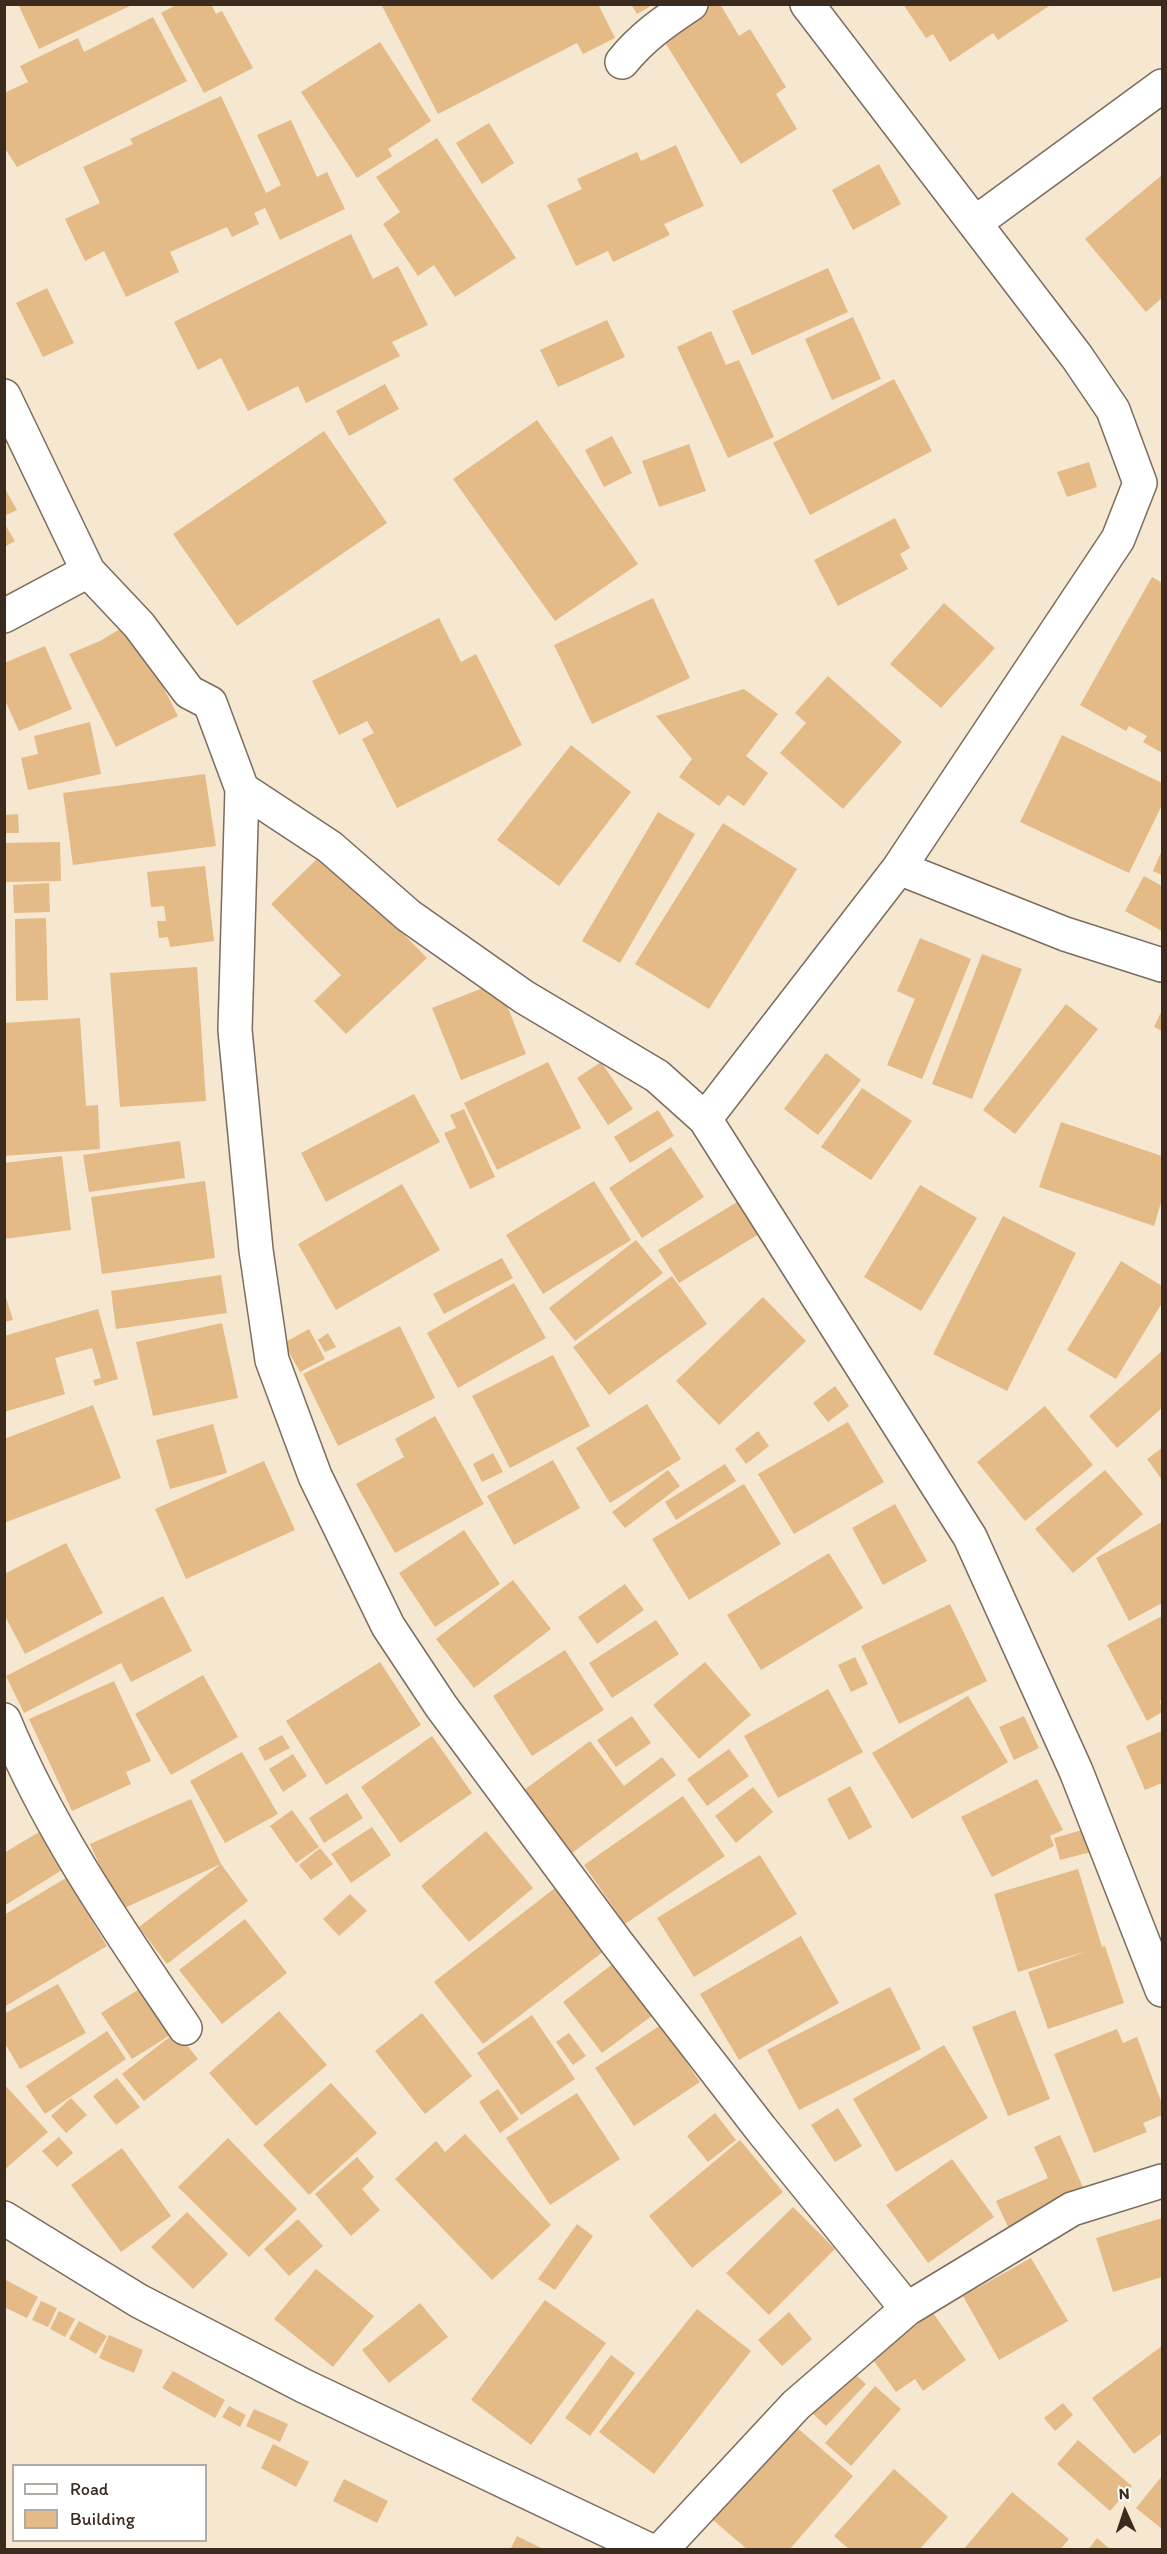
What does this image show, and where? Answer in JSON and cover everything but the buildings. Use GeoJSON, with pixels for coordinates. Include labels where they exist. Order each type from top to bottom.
{"type":"FeatureCollection","features":[{"type":"Feature","properties":{"kind":"street"},"geometry":{"type":"LineString","coordinates":[[622,62],[653,29],[691,4]]}},
{"type":"Feature","properties":{"kind":"street"},"geometry":{"type":"LineString","coordinates":[[705,1119],[899,868],[1118,539],[1140,483],[1113,410],[1077,357],[807,4]]}},
{"type":"Feature","properties":{"kind":"street"},"geometry":{"type":"LineString","coordinates":[[975,223],[1162,86]]}},
{"type":"Feature","properties":{"kind":"street"},"geometry":{"type":"LineString","coordinates":[[4,396],[88,571],[139,625],[189,692],[210,703],[242,789],[235,1030],[256,1250],[272,1360],[315,1476],[388,1626],[441,1706],[616,1943],[761,2129],[907,2309]]}},
{"type":"Feature","properties":{"kind":"street"},"geometry":{"type":"LineString","coordinates":[[4,616],[88,571]]}},
{"type":"Feature","properties":{"kind":"street"},"geometry":{"type":"LineString","coordinates":[[242,789],[330,847],[409,916],[524,997],[657,1076],[705,1119],[970,1538],[1076,1772],[1162,1990]]}},
{"type":"Feature","properties":{"kind":"street"},"geometry":{"type":"LineString","coordinates":[[899,868],[1065,934],[1162,965]]}},
{"type":"Feature","properties":{"kind":"street"},"geometry":{"type":"LineString","coordinates":[[4,1720],[20,1759],[98,1900],[185,2028]]}},
{"type":"Feature","properties":{"kind":"street"},"geometry":{"type":"LineString","coordinates":[[661,2550],[796,2405],[907,2309],[1072,2209],[1162,2181]]}},
{"type":"Feature","properties":{"kind":"street"},"geometry":{"type":"LineString","coordinates":[[4,2218],[139,2301],[304,2386],[649,2550]]}}]}
